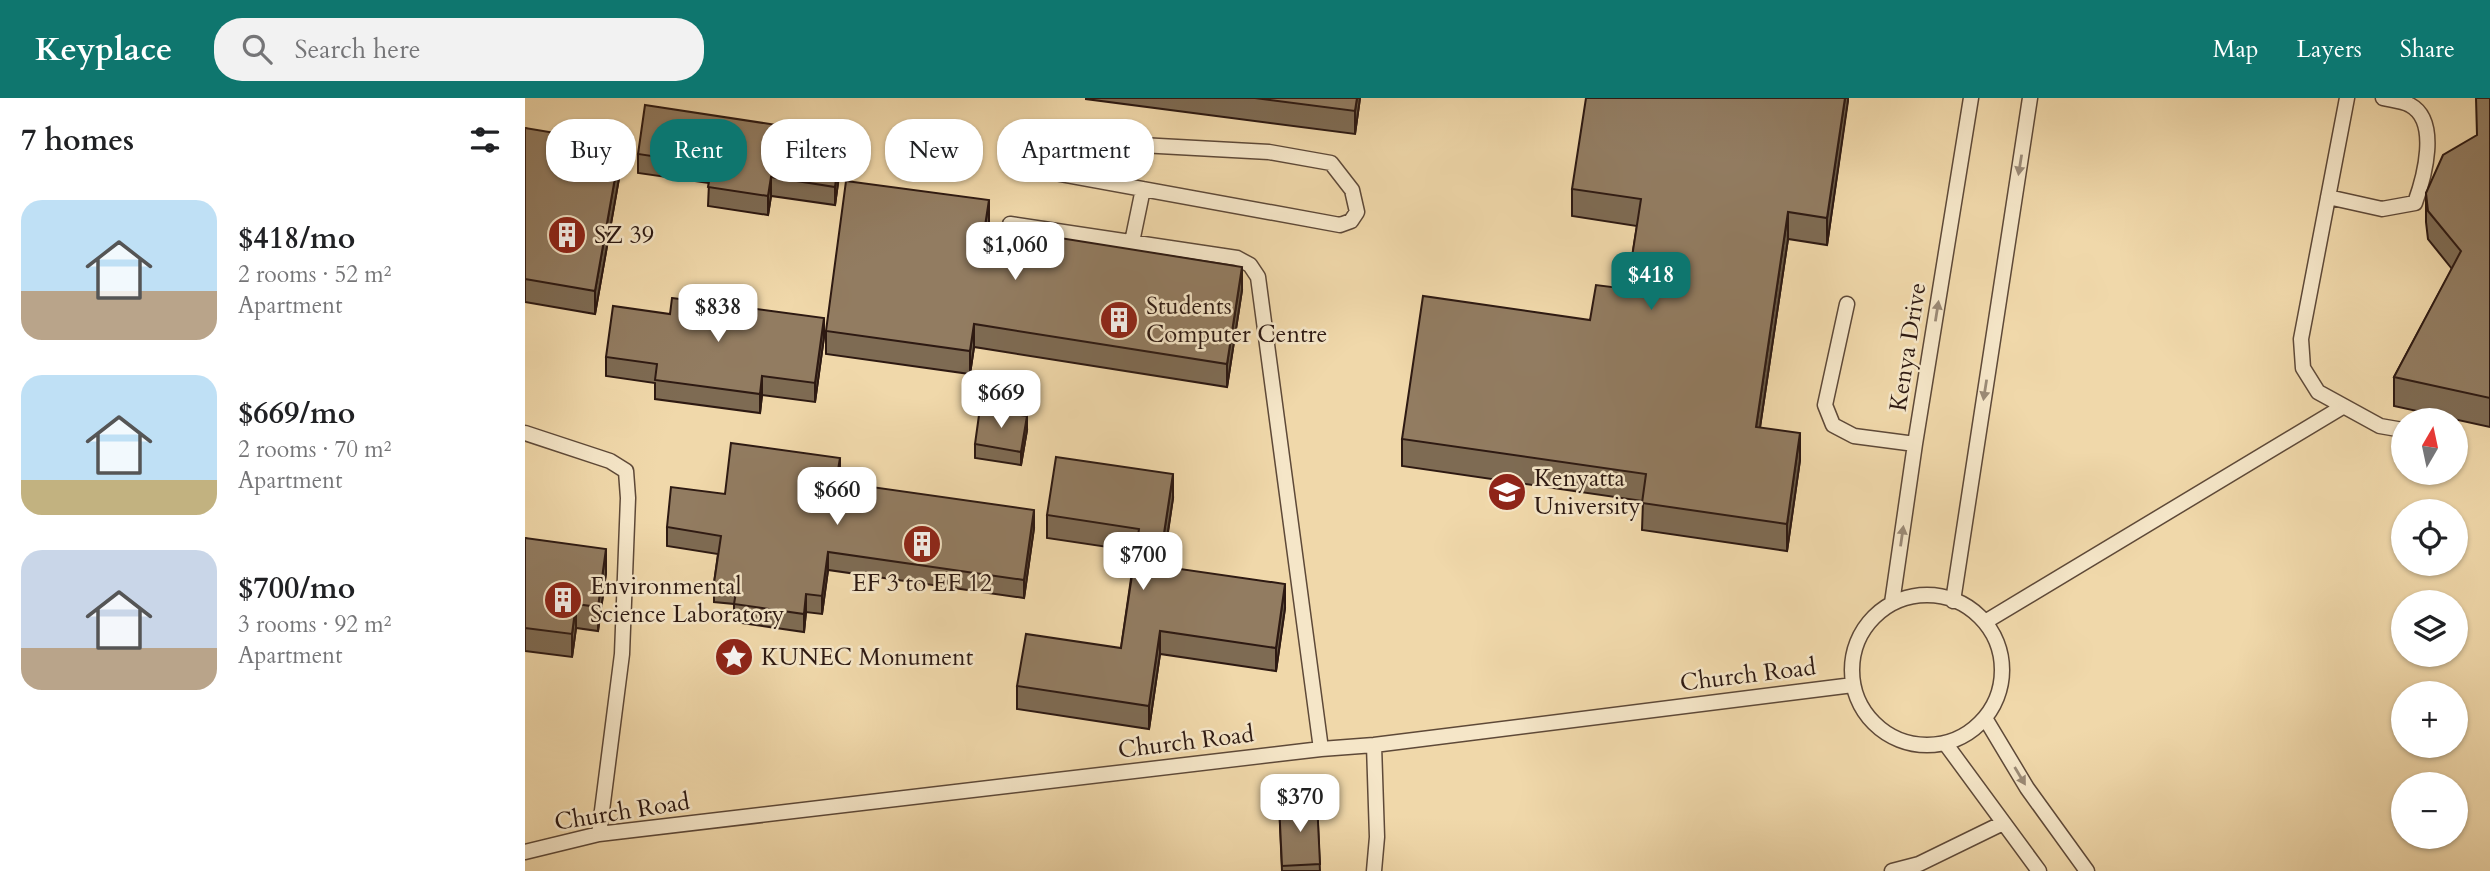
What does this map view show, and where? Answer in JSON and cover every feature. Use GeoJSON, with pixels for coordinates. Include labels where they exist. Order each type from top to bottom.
{"type":"FeatureCollection","features":[{"type":"Feature","properties":{"kind":"lane","name":"Kenya Drive"},"geometry":{"type":"LineString","coordinates":[[1892,603],[1971,98]]}},
{"type":"Feature","properties":{"kind":"lane"},"geometry":{"type":"LineString","coordinates":[[1953,601],[2031,98]]}},
{"type":"Feature","properties":{"kind":"lane"},"geometry":{"type":"LineString","coordinates":[[2347,98],[2301,339],[2303,368],[2318,392],[2380,426],[2391,428]]}},
{"type":"Feature","properties":{"kind":"lane"},"geometry":{"type":"LineString","coordinates":[[2328,197],[2382,209],[2415,203],[2423,182],[2427,150],[2426,124],[2411,105],[2383,98]]}},
{"type":"Feature","properties":{"kind":"lane"},"geometry":{"type":"LineString","coordinates":[[1104,182],[1340,225],[1351,221],[1357,212],[1352,190],[1331,163],[1269,152],[1154,146]]}},
{"type":"Feature","properties":{"kind":"lane"},"geometry":{"type":"LineString","coordinates":[[1132,242],[1143,189]]}},
{"type":"Feature","properties":{"kind":"lane"},"geometry":{"type":"LineString","coordinates":[[1010,224],[1237,258],[1250,265],[1258,277],[1321,748]]}},
{"type":"Feature","properties":{"kind":"lane"},"geometry":{"type":"LineString","coordinates":[[1847,304],[1825,405],[1833,425],[1854,436],[1915,444]]}},
{"type":"Feature","properties":{"kind":"lane"},"geometry":{"type":"LineString","coordinates":[[1985,622],[2344,406]]}},
{"type":"Feature","properties":{"kind":"lane"},"geometry":{"type":"LineString","coordinates":[[525,433],[610,461],[626,471],[628,498],[622,653],[599,834]]}},
{"type":"Feature","properties":{"kind":"lane"},"geometry":{"type":"LineString","coordinates":[[1916,596],[1940,596],[1965,605],[1985,622],[1998,644],[2003,670],[1998,695],[1985,718],[1968,733],[1945,743],[1920,745],[1897,739],[1876,726],[1861,707],[1853,685],[1852,660],[1859,637],[1873,617],[1892,603],[1916,596]]}},
{"type":"Feature","properties":{"kind":"lane","name":"Church Road"},"geometry":{"type":"LineString","coordinates":[[525,852],[599,834],[1321,748],[1374,745],[1853,685]]}},
{"type":"Feature","properties":{"kind":"lane"},"geometry":{"type":"LineString","coordinates":[[1985,718],[2027,788],[2087,871]]}},
{"type":"Feature","properties":{"kind":"lane"},"geometry":{"type":"LineString","coordinates":[[1945,743],[2039,871]]}},
{"type":"Feature","properties":{"kind":"lane"},"geometry":{"type":"LineString","coordinates":[[1374,745],[1377,837],[1374,871]]}},
{"type":"Feature","properties":{"kind":"lane"},"geometry":{"type":"LineString","coordinates":[[1892,871],[1919,864],[2003,823]]}},
{"type":"Feature","properties":{"kind":"building"},"geometry":{"type":"Polygon","coordinates":[[[1255,98],[1357,98],[1355,111],[1255,98]]]}},
{"type":"Feature","properties":{"kind":"building"},"geometry":{"type":"Polygon","coordinates":[[[1586,98],[1845,98],[1827,218],[1788,212],[1756,427],[1800,433],[1787,524],[1642,503],[1646,474],[1402,439],[1423,296],[1590,320],[1596,285],[1627,289],[1641,199],[1572,189],[1586,98]]]}},
{"type":"Feature","properties":{"kind":"building"},"geometry":{"type":"Polygon","coordinates":[[[2476,98],[2490,98],[2490,398],[2394,377],[2461,251],[2428,211],[2426,193],[2443,155],[2477,135],[2476,98]]]}},
{"type":"Feature","properties":{"kind":"building"},"geometry":{"type":"Polygon","coordinates":[[[645,105],[737,119],[650,119],[650,156],[638,154],[645,105]]]}},
{"type":"Feature","properties":{"kind":"building"},"geometry":{"type":"Polygon","coordinates":[[[747,121],[761,123],[761,182],[770,182],[768,196],[708,187],[709,182],[747,182],[747,121]]]}},
{"type":"Feature","properties":{"kind":"building","name":"SZ 39"},"geometry":{"type":"Polygon","coordinates":[[[525,128],[546,132],[546,182],[614,182],[595,291],[525,279],[525,128]]]}},
{"type":"Feature","properties":{"kind":"building"},"geometry":{"type":"Polygon","coordinates":[[[803,182],[836,182],[835,187],[803,182]]]}},
{"type":"Feature","properties":{"kind":"building"},"geometry":{"type":"Polygon","coordinates":[[[846,182],[989,200],[985,226],[1242,267],[1227,364],[974,324],[970,351],[826,331],[846,182]]]}},
{"type":"Feature","properties":{"kind":"building"},"geometry":{"type":"Polygon","coordinates":[[[672,298],[824,318],[815,383],[762,376],[760,394],[655,380],[657,364],[606,357],[613,306],[670,314],[672,298]]]}},
{"type":"Feature","properties":{"kind":"building"},"geometry":{"type":"Polygon","coordinates":[[[980,408],[1027,416],[1021,452],[975,444],[980,408]]]}},
{"type":"Feature","properties":{"kind":"building","name":"EF 3 to EF 12"},"geometry":{"type":"Polygon","coordinates":[[[731,443],[840,458],[836,482],[1034,510],[1024,580],[828,552],[822,596],[806,594],[804,614],[734,604],[737,586],[714,583],[721,536],[667,527],[671,487],[725,494],[731,443]]]}},
{"type":"Feature","properties":{"kind":"building"},"geometry":{"type":"Polygon","coordinates":[[[1056,457],[1173,474],[1159,566],[1285,584],[1276,648],[1160,631],[1149,706],[1017,686],[1026,634],[1121,648],[1139,529],[1047,515],[1056,457]]]}},
{"type":"Feature","properties":{"kind":"building","name":"Environmental Science Laboratory"},"geometry":{"type":"Polygon","coordinates":[[[525,538],[606,549],[598,607],[576,604],[572,634],[525,628],[525,538]]]}},
{"type":"Feature","properties":{"kind":"building"},"geometry":{"type":"Polygon","coordinates":[[[1317,801],[1320,864],[1282,866],[1279,803],[1317,801]]]}},
{"type":"Feature","properties":{"kind":"place","name":"SZ 39"},"geometry":{"type":"Point","coordinates":[567,235]}},
{"type":"Feature","properties":{"kind":"place","name":"Students Computer Centre"},"geometry":{"type":"Point","coordinates":[1119,320]}},
{"type":"Feature","properties":{"kind":"place","name":"Kenyatta University"},"geometry":{"type":"Point","coordinates":[1507,492]}},
{"type":"Feature","properties":{"kind":"place","name":"EF 3 to EF 12"},"geometry":{"type":"Point","coordinates":[922,544]}},
{"type":"Feature","properties":{"kind":"place","name":"Environmental Science Laboratory"},"geometry":{"type":"Point","coordinates":[563,600]}},
{"type":"Feature","properties":{"kind":"place","name":"KUNEC Monument"},"geometry":{"type":"Point","coordinates":[734,657]}}]}
